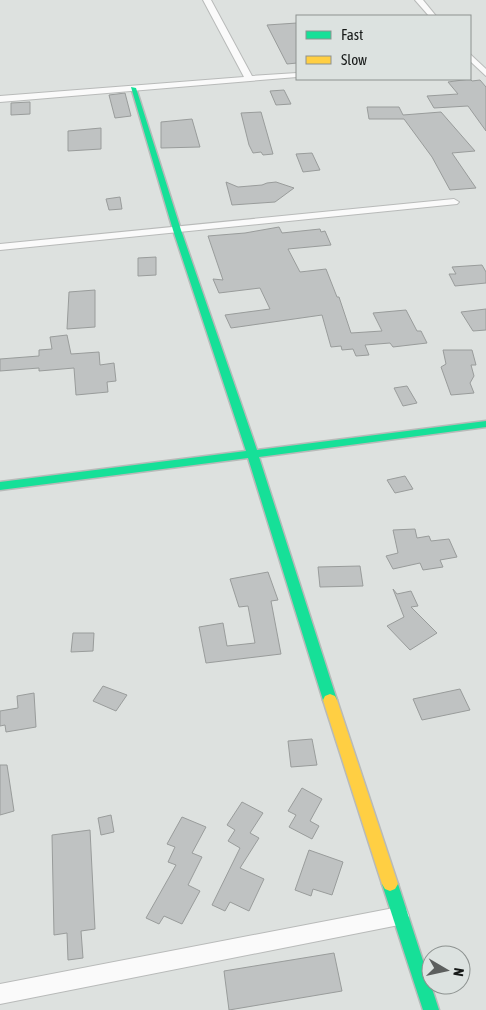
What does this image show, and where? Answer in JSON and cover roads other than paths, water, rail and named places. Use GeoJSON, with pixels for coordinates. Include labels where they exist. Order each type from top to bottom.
{"type":"FeatureCollection","features":[{"type":"Feature","properties":{"kind":"street"},"geometry":{"type":"LineString","coordinates":[[207,0],[248,78]]}},
{"type":"Feature","properties":{"kind":"street"},"geometry":{"type":"LineString","coordinates":[[419,0],[433,15]]}},
{"type":"Feature","properties":{"kind":"street"},"geometry":{"type":"LineString","coordinates":[[471,60],[486,74]]}},
{"type":"Feature","properties":{"kind":"street"},"geometry":{"type":"LineString","coordinates":[[0,99],[296,75]]}},
{"type":"Feature","properties":{"kind":"street"},"geometry":{"type":"LineString","coordinates":[[133,88],[177,230],[252,452],[431,1010]]}},
{"type":"Feature","properties":{"kind":"street"},"geometry":{"type":"LineString","coordinates":[[0,247],[454,202]]}},
{"type":"Feature","properties":{"kind":"street"},"geometry":{"type":"LineString","coordinates":[[0,486],[252,452],[486,424]]}},
{"type":"Feature","properties":{"kind":"street"},"geometry":{"type":"LineString","coordinates":[[0,994],[400,916]]}}]}
